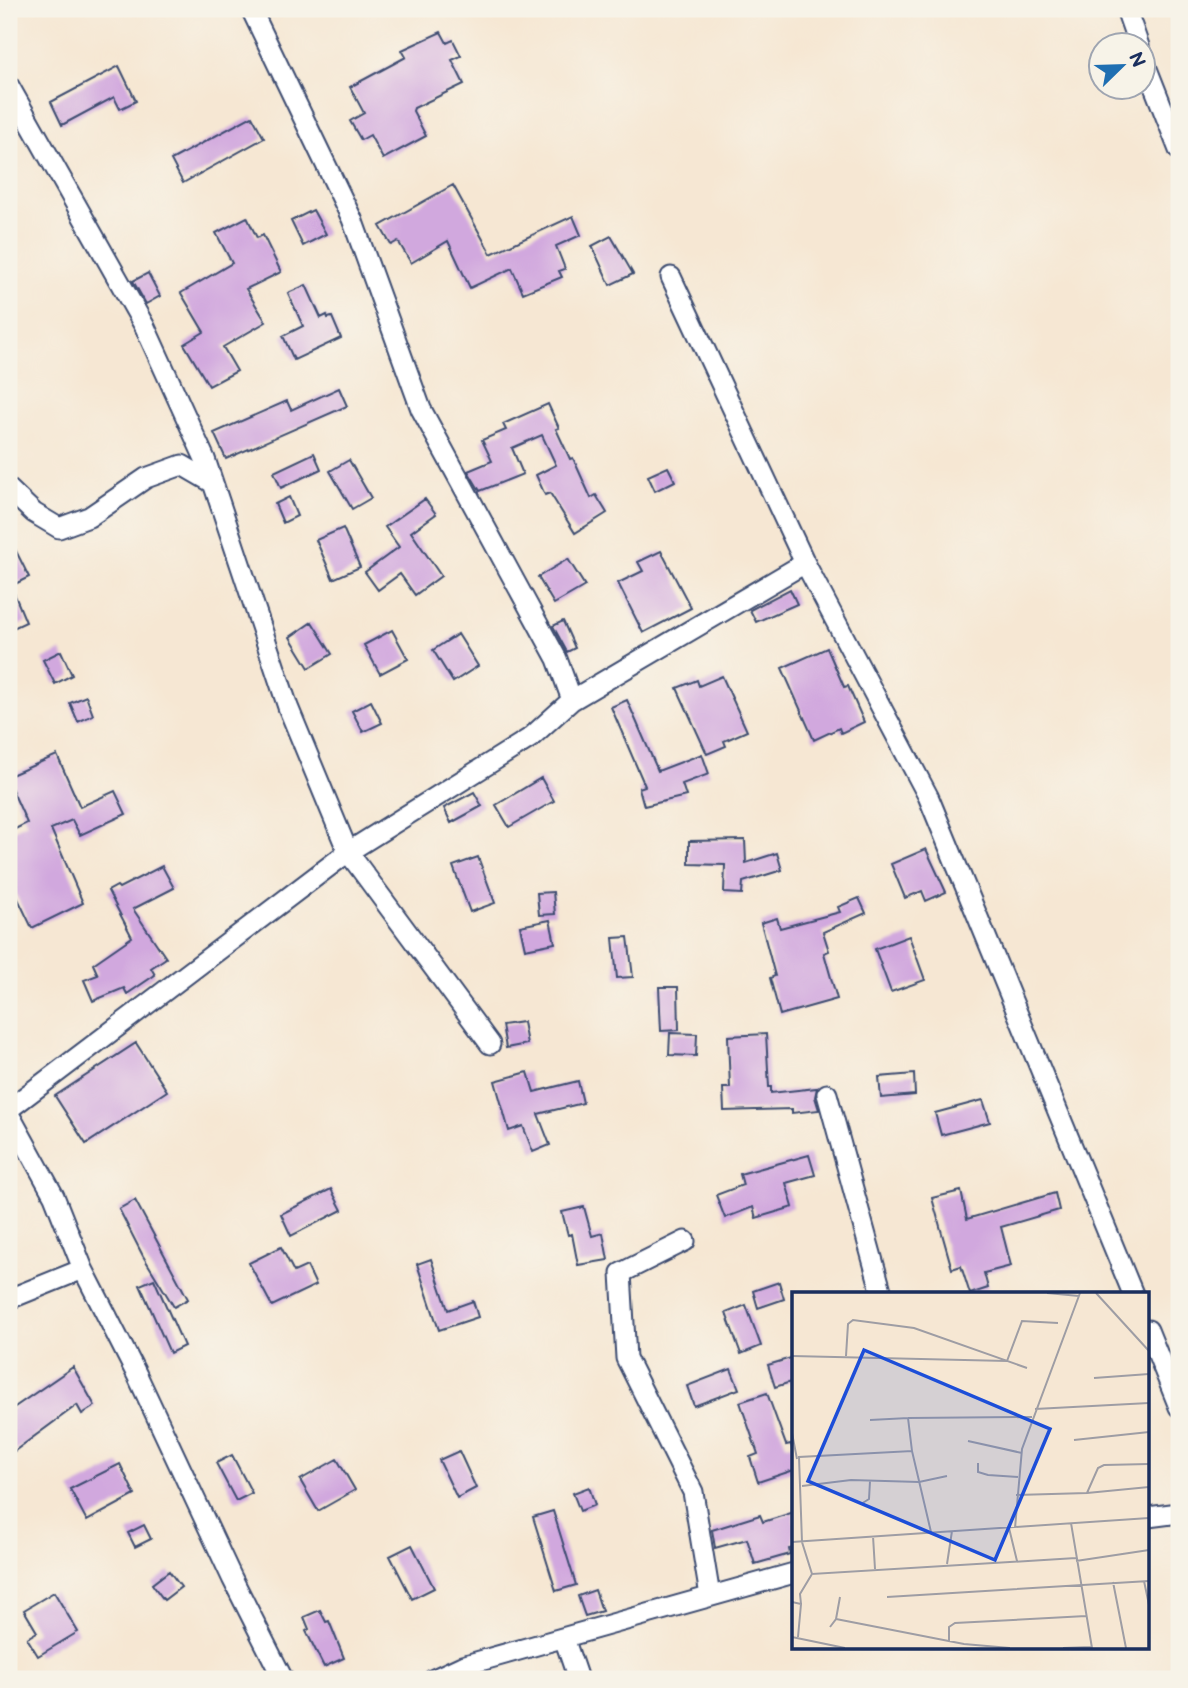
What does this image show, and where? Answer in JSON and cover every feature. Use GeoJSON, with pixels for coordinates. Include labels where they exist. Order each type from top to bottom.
{"type":"FeatureCollection","features":[{"type":"Feature","properties":{"kind":"street"},"geometry":{"type":"LineString","coordinates":[[251,9],[352,219],[421,409],[557,659],[572,700]]}},
{"type":"Feature","properties":{"kind":"street"},"geometry":{"type":"LineString","coordinates":[[1126,9],[1134,32]]}},
{"type":"Feature","properties":{"kind":"street"},"geometry":{"type":"LineString","coordinates":[[9,86],[145,327],[205,459],[288,707],[348,852],[490,1044]]}},
{"type":"Feature","properties":{"kind":"street"},"geometry":{"type":"LineString","coordinates":[[1156,90],[1179,150]]}},
{"type":"Feature","properties":{"kind":"street"},"geometry":{"type":"LineString","coordinates":[[671,276],[805,563],[928,796],[1132,1292]]}},
{"type":"Feature","properties":{"kind":"street"},"geometry":{"type":"LineString","coordinates":[[9,489],[34,513],[58,528],[89,517],[146,478],[182,465],[213,482]]}},
{"type":"Feature","properties":{"kind":"street"},"geometry":{"type":"LineString","coordinates":[[284,1679],[232,1578],[137,1375],[83,1269],[54,1196],[9,1111],[348,852],[530,738],[572,700],[805,563]]}},
{"type":"Feature","properties":{"kind":"street"},"geometry":{"type":"LineString","coordinates":[[827,1094],[881,1292]]}},
{"type":"Feature","properties":{"kind":"street"},"geometry":{"type":"LineString","coordinates":[[685,1241],[621,1273],[626,1358],[692,1492],[710,1596]]}},
{"type":"Feature","properties":{"kind":"street"},"geometry":{"type":"LineString","coordinates":[[9,1300],[83,1269]]}},
{"type":"Feature","properties":{"kind":"street"},"geometry":{"type":"LineString","coordinates":[[1150,1335],[1179,1407]]}},
{"type":"Feature","properties":{"kind":"street"},"geometry":{"type":"LineString","coordinates":[[1150,1517],[1179,1513]]}},
{"type":"Feature","properties":{"kind":"street"},"geometry":{"type":"LineString","coordinates":[[434,1679],[463,1666],[792,1574]]}},
{"type":"Feature","properties":{"kind":"street"},"geometry":{"type":"LineString","coordinates":[[564,1638],[578,1679]]}},
{"type":"Feature","properties":{"kind":"building"},"geometry":{"type":"Polygon","coordinates":[[[441,32],[447,43],[453,40],[461,56],[452,60],[464,84],[414,108],[413,111],[426,136],[383,159],[370,135],[361,140],[350,121],[364,113],[350,87],[406,57],[402,50],[441,32]]]}},
{"type":"Feature","properties":{"kind":"building"},"geometry":{"type":"Polygon","coordinates":[[[119,66],[136,101],[120,109],[114,97],[62,125],[51,102],[119,66]]]}},
{"type":"Feature","properties":{"kind":"building"},"geometry":{"type":"Polygon","coordinates":[[[252,116],[264,138],[183,183],[171,160],[252,116]]]}},
{"type":"Feature","properties":{"kind":"building"},"geometry":{"type":"Polygon","coordinates":[[[453,185],[491,254],[573,216],[581,235],[556,246],[565,269],[559,271],[562,277],[523,293],[512,268],[470,288],[448,241],[411,263],[398,241],[391,245],[380,226],[453,185]]]}},
{"type":"Feature","properties":{"kind":"building"},"geometry":{"type":"Polygon","coordinates":[[[313,210],[326,234],[303,246],[291,221],[313,210]]]}},
{"type":"Feature","properties":{"kind":"building"},"geometry":{"type":"Polygon","coordinates":[[[247,217],[257,238],[263,235],[281,272],[246,289],[266,322],[223,347],[237,371],[209,386],[184,344],[204,332],[181,293],[232,263],[216,233],[247,217]]]}},
{"type":"Feature","properties":{"kind":"building"},"geometry":{"type":"Polygon","coordinates":[[[611,236],[633,274],[610,285],[592,246],[611,236]]]}},
{"type":"Feature","properties":{"kind":"building"},"geometry":{"type":"Polygon","coordinates":[[[148,273],[160,296],[146,304],[133,281],[148,273]]]}},
{"type":"Feature","properties":{"kind":"building"},"geometry":{"type":"Polygon","coordinates":[[[306,285],[321,318],[327,315],[328,318],[332,317],[341,338],[294,360],[283,336],[303,326],[288,293],[306,285]]]}},
{"type":"Feature","properties":{"kind":"building"},"geometry":{"type":"Polygon","coordinates":[[[339,388],[347,406],[226,459],[214,433],[287,401],[291,410],[339,388]]]}},
{"type":"Feature","properties":{"kind":"building"},"geometry":{"type":"Polygon","coordinates":[[[548,404],[559,428],[556,429],[591,498],[596,495],[607,513],[575,533],[550,493],[545,495],[536,475],[556,465],[542,435],[512,448],[523,474],[480,491],[468,471],[492,461],[482,440],[506,430],[503,424],[548,404]]]}},
{"type":"Feature","properties":{"kind":"building"},"geometry":{"type":"Polygon","coordinates":[[[314,453],[321,469],[281,488],[274,472],[314,453]]]}},
{"type":"Feature","properties":{"kind":"building"},"geometry":{"type":"Polygon","coordinates":[[[349,460],[371,498],[352,509],[330,471],[349,460]]]}},
{"type":"Feature","properties":{"kind":"building"},"geometry":{"type":"Polygon","coordinates":[[[668,467],[675,481],[655,491],[648,476],[668,467]]]}},
{"type":"Feature","properties":{"kind":"building"},"geometry":{"type":"Polygon","coordinates":[[[289,497],[297,516],[283,523],[275,504],[289,497]]]}},
{"type":"Feature","properties":{"kind":"building"},"geometry":{"type":"Polygon","coordinates":[[[425,499],[436,514],[411,532],[441,576],[415,595],[400,574],[378,590],[365,572],[399,547],[385,527],[425,499]]]}},
{"type":"Feature","properties":{"kind":"building"},"geometry":{"type":"Polygon","coordinates":[[[343,528],[360,567],[333,579],[316,540],[343,528]]]}},
{"type":"Feature","properties":{"kind":"building"},"geometry":{"type":"Polygon","coordinates":[[[9,537],[29,577],[11,586],[26,622],[9,630],[9,537]]]}},
{"type":"Feature","properties":{"kind":"building"},"geometry":{"type":"Polygon","coordinates":[[[661,551],[691,608],[643,633],[618,583],[643,571],[638,562],[661,551]]]}},
{"type":"Feature","properties":{"kind":"building"},"geometry":{"type":"Polygon","coordinates":[[[568,559],[585,586],[554,604],[538,577],[568,559]]]}},
{"type":"Feature","properties":{"kind":"building"},"geometry":{"type":"Polygon","coordinates":[[[790,589],[797,604],[756,622],[750,610],[790,589]]]}},
{"type":"Feature","properties":{"kind":"building"},"geometry":{"type":"Polygon","coordinates":[[[563,621],[575,648],[567,652],[553,626],[563,621]]]}},
{"type":"Feature","properties":{"kind":"building"},"geometry":{"type":"Polygon","coordinates":[[[312,622],[332,654],[309,668],[290,637],[312,622]]]}},
{"type":"Feature","properties":{"kind":"building"},"geometry":{"type":"Polygon","coordinates":[[[392,630],[408,659],[380,674],[364,645],[392,630]]]}},
{"type":"Feature","properties":{"kind":"building"},"geometry":{"type":"Polygon","coordinates":[[[458,634],[478,666],[453,682],[433,650],[458,634]]]}},
{"type":"Feature","properties":{"kind":"building"},"geometry":{"type":"Polygon","coordinates":[[[827,648],[844,687],[848,686],[864,722],[841,733],[839,728],[814,740],[782,668],[827,648]]]}},
{"type":"Feature","properties":{"kind":"building"},"geometry":{"type":"Polygon","coordinates":[[[61,651],[72,675],[55,684],[43,660],[61,651]]]}},
{"type":"Feature","properties":{"kind":"building"},"geometry":{"type":"Polygon","coordinates":[[[722,676],[747,731],[724,741],[726,746],[707,754],[677,688],[697,680],[699,686],[722,676]]]}},
{"type":"Feature","properties":{"kind":"building"},"geometry":{"type":"Polygon","coordinates":[[[86,696],[93,715],[78,722],[70,703],[86,696]]]}},
{"type":"Feature","properties":{"kind":"building"},"geometry":{"type":"Polygon","coordinates":[[[627,700],[658,771],[702,754],[709,774],[682,784],[686,796],[644,806],[639,788],[645,786],[611,707],[627,700]]]}},
{"type":"Feature","properties":{"kind":"building"},"geometry":{"type":"Polygon","coordinates":[[[371,701],[382,723],[363,732],[352,711],[371,701]]]}},
{"type":"Feature","properties":{"kind":"building"},"geometry":{"type":"Polygon","coordinates":[[[57,755],[80,807],[115,791],[126,814],[80,835],[72,820],[51,829],[83,903],[32,928],[9,880],[9,832],[27,823],[9,783],[9,776],[57,755]]]}},
{"type":"Feature","properties":{"kind":"building"},"geometry":{"type":"Polygon","coordinates":[[[541,778],[554,801],[509,827],[496,805],[541,778]]]}},
{"type":"Feature","properties":{"kind":"building"},"geometry":{"type":"Polygon","coordinates":[[[474,792],[482,806],[451,823],[444,808],[474,792]]]}},
{"type":"Feature","properties":{"kind":"building"},"geometry":{"type":"Polygon","coordinates":[[[745,840],[746,863],[777,853],[782,870],[743,882],[742,894],[724,893],[725,865],[689,864],[689,841],[745,840]]]}},
{"type":"Feature","properties":{"kind":"building"},"geometry":{"type":"Polygon","coordinates":[[[926,849],[946,892],[926,901],[922,891],[905,898],[891,864],[926,849]]]}},
{"type":"Feature","properties":{"kind":"building"},"geometry":{"type":"Polygon","coordinates":[[[478,857],[495,903],[470,912],[453,866],[478,857]]]}},
{"type":"Feature","properties":{"kind":"building"},"geometry":{"type":"Polygon","coordinates":[[[162,866],[174,888],[133,909],[166,958],[151,968],[155,975],[127,994],[124,988],[93,1001],[84,980],[98,975],[93,964],[132,937],[108,891],[162,866]]]}},
{"type":"Feature","properties":{"kind":"building"},"geometry":{"type":"Polygon","coordinates":[[[553,892],[555,914],[539,915],[537,893],[553,892]]]}},
{"type":"Feature","properties":{"kind":"building"},"geometry":{"type":"Polygon","coordinates":[[[859,898],[866,913],[823,932],[829,951],[824,953],[837,999],[780,1015],[770,978],[775,976],[761,923],[777,918],[780,928],[840,912],[838,907],[859,898]]]}},
{"type":"Feature","properties":{"kind":"building"},"geometry":{"type":"Polygon","coordinates":[[[550,920],[555,943],[525,949],[520,926],[550,920]]]}},
{"type":"Feature","properties":{"kind":"building"},"geometry":{"type":"Polygon","coordinates":[[[909,936],[925,980],[891,992],[875,949],[909,936]]]}},
{"type":"Feature","properties":{"kind":"building"},"geometry":{"type":"Polygon","coordinates":[[[628,937],[633,977],[617,978],[613,938],[628,937]]]}},
{"type":"Feature","properties":{"kind":"building"},"geometry":{"type":"Polygon","coordinates":[[[659,987],[678,987],[679,1030],[661,1031],[659,987]]]}},
{"type":"Feature","properties":{"kind":"building"},"geometry":{"type":"Polygon","coordinates":[[[523,1022],[527,1044],[506,1048],[502,1025],[523,1022]]]}},
{"type":"Feature","properties":{"kind":"building"},"geometry":{"type":"Polygon","coordinates":[[[670,1033],[697,1034],[696,1056],[669,1055],[670,1033]]]}},
{"type":"Feature","properties":{"kind":"building"},"geometry":{"type":"Polygon","coordinates":[[[766,1034],[771,1093],[817,1088],[815,1097],[819,1110],[792,1113],[792,1109],[724,1111],[723,1088],[730,1088],[728,1036],[766,1034]]]}},
{"type":"Feature","properties":{"kind":"building"},"geometry":{"type":"Polygon","coordinates":[[[136,1043],[167,1091],[86,1144],[55,1096],[136,1043]]]}},
{"type":"Feature","properties":{"kind":"building"},"geometry":{"type":"Polygon","coordinates":[[[528,1072],[534,1092],[578,1081],[583,1103],[538,1114],[550,1145],[533,1152],[523,1126],[509,1131],[495,1081],[528,1072]]]}},
{"type":"Feature","properties":{"kind":"building"},"geometry":{"type":"Polygon","coordinates":[[[914,1074],[915,1095],[881,1098],[879,1077],[914,1074]]]}},
{"type":"Feature","properties":{"kind":"building"},"geometry":{"type":"Polygon","coordinates":[[[983,1100],[990,1122],[941,1135],[935,1113],[983,1100]]]}},
{"type":"Feature","properties":{"kind":"building"},"geometry":{"type":"Polygon","coordinates":[[[809,1155],[815,1175],[786,1183],[793,1207],[756,1218],[753,1207],[725,1218],[716,1195],[743,1185],[740,1174],[809,1155]]]}},
{"type":"Feature","properties":{"kind":"building"},"geometry":{"type":"Polygon","coordinates":[[[331,1189],[342,1210],[291,1236],[281,1214],[331,1189]]]}},
{"type":"Feature","properties":{"kind":"building"},"geometry":{"type":"Polygon","coordinates":[[[961,1191],[967,1219],[1055,1193],[1059,1210],[1001,1227],[1011,1266],[984,1273],[988,1288],[969,1292],[961,1266],[952,1269],[932,1198],[961,1191]]]}},
{"type":"Feature","properties":{"kind":"building"},"geometry":{"type":"Polygon","coordinates":[[[135,1200],[188,1299],[174,1307],[119,1209],[135,1200]]]}},
{"type":"Feature","properties":{"kind":"building"},"geometry":{"type":"Polygon","coordinates":[[[584,1207],[592,1236],[603,1233],[608,1260],[578,1265],[572,1234],[568,1235],[562,1212],[584,1207]]]}},
{"type":"Feature","properties":{"kind":"building"},"geometry":{"type":"Polygon","coordinates":[[[281,1247],[294,1272],[307,1266],[316,1285],[272,1306],[249,1263],[281,1247]]]}},
{"type":"Feature","properties":{"kind":"building"},"geometry":{"type":"Polygon","coordinates":[[[431,1259],[448,1310],[473,1301],[478,1317],[439,1330],[417,1264],[431,1259]]]}},
{"type":"Feature","properties":{"kind":"building"},"geometry":{"type":"Polygon","coordinates":[[[154,1279],[184,1346],[170,1353],[140,1285],[154,1279]]]}},
{"type":"Feature","properties":{"kind":"building"},"geometry":{"type":"Polygon","coordinates":[[[779,1282],[784,1299],[758,1308],[753,1291],[779,1282]]]}},
{"type":"Feature","properties":{"kind":"building"},"geometry":{"type":"Polygon","coordinates":[[[746,1305],[761,1346],[741,1354],[726,1313],[746,1305]]]}},
{"type":"Feature","properties":{"kind":"building"},"geometry":{"type":"Polygon","coordinates":[[[792,1358],[792,1382],[775,1387],[768,1365],[792,1358]]]}},
{"type":"Feature","properties":{"kind":"building"},"geometry":{"type":"Polygon","coordinates":[[[73,1367],[95,1406],[82,1414],[77,1405],[9,1455],[9,1411],[73,1367]]]}},
{"type":"Feature","properties":{"kind":"building"},"geometry":{"type":"Polygon","coordinates":[[[731,1369],[739,1389],[694,1406],[687,1386],[731,1369]]]}},
{"type":"Feature","properties":{"kind":"building"},"geometry":{"type":"Polygon","coordinates":[[[767,1393],[786,1445],[791,1444],[792,1471],[758,1482],[750,1457],[758,1454],[740,1402],[767,1393]]]}},
{"type":"Feature","properties":{"kind":"building"},"geometry":{"type":"Polygon","coordinates":[[[459,1451],[476,1488],[457,1498],[439,1460],[459,1451]]]}},
{"type":"Feature","properties":{"kind":"building"},"geometry":{"type":"Polygon","coordinates":[[[232,1455],[252,1493],[236,1501],[216,1463],[232,1455]]]}},
{"type":"Feature","properties":{"kind":"building"},"geometry":{"type":"Polygon","coordinates":[[[337,1459],[355,1490],[318,1511],[300,1480],[337,1459]]]}},
{"type":"Feature","properties":{"kind":"building"},"geometry":{"type":"Polygon","coordinates":[[[120,1464],[135,1495],[87,1521],[70,1489],[120,1464]]]}},
{"type":"Feature","properties":{"kind":"building"},"geometry":{"type":"Polygon","coordinates":[[[589,1487],[595,1505],[580,1511],[573,1493],[589,1487]]]}},
{"type":"Feature","properties":{"kind":"building"},"geometry":{"type":"Polygon","coordinates":[[[553,1511],[576,1585],[556,1591],[533,1517],[553,1511]]]}},
{"type":"Feature","properties":{"kind":"building"},"geometry":{"type":"Polygon","coordinates":[[[792,1513],[790,1554],[755,1564],[747,1539],[715,1548],[712,1530],[760,1515],[763,1522],[792,1513]]]}},
{"type":"Feature","properties":{"kind":"building"},"geometry":{"type":"Polygon","coordinates":[[[144,1525],[151,1539],[135,1547],[128,1533],[144,1525]]]}},
{"type":"Feature","properties":{"kind":"building"},"geometry":{"type":"Polygon","coordinates":[[[412,1545],[434,1588],[412,1599],[390,1556],[412,1545]]]}},
{"type":"Feature","properties":{"kind":"building"},"geometry":{"type":"Polygon","coordinates":[[[169,1571],[181,1587],[164,1600],[152,1584],[169,1571]]]}},
{"type":"Feature","properties":{"kind":"building"},"geometry":{"type":"Polygon","coordinates":[[[595,1590],[602,1611],[585,1616],[578,1596],[595,1590]]]}},
{"type":"Feature","properties":{"kind":"building"},"geometry":{"type":"Polygon","coordinates":[[[54,1592],[78,1632],[38,1656],[27,1638],[37,1632],[24,1610],[54,1592]]]}},
{"type":"Feature","properties":{"kind":"building"},"geometry":{"type":"Polygon","coordinates":[[[320,1610],[326,1622],[329,1621],[344,1658],[324,1667],[306,1631],[309,1629],[304,1617],[320,1610]]]}}]}
